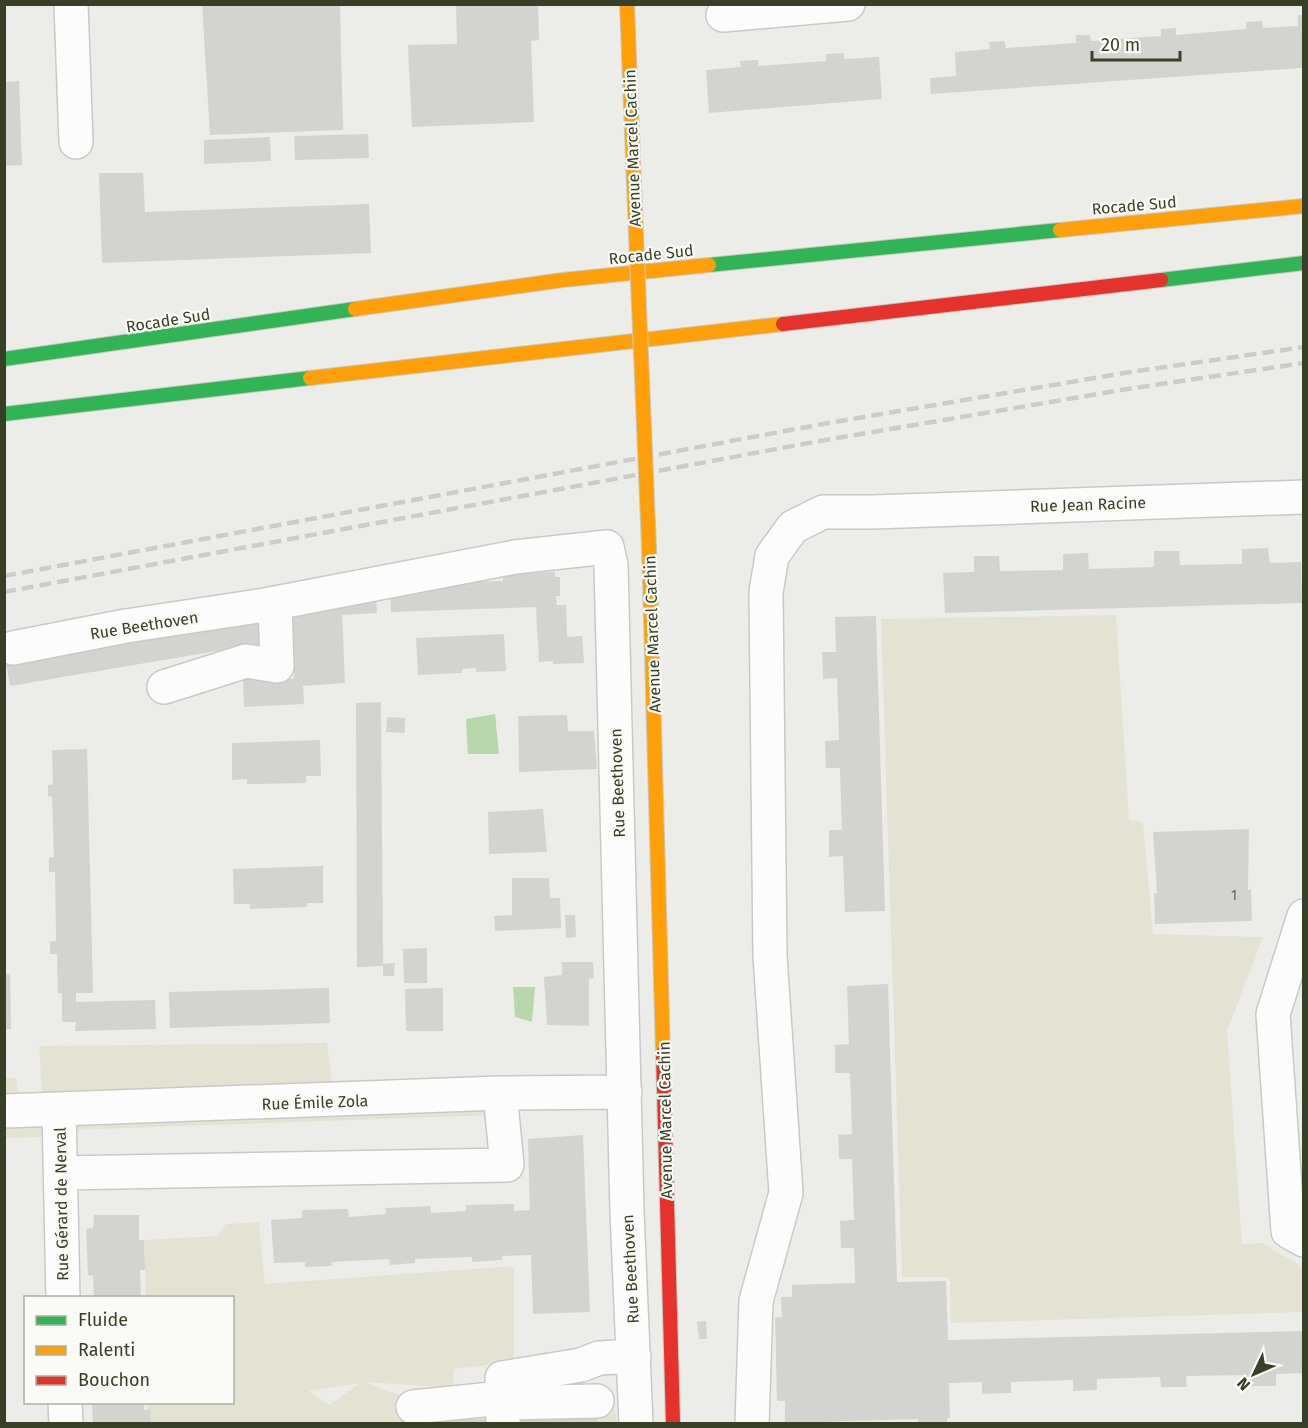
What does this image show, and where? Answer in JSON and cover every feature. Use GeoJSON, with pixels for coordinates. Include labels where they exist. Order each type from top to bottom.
{"type":"FeatureCollection","features":[{"type":"Feature","properties":{"kind":"main road","name":"Avenue Marcel Cachin"},"geometry":{"type":"LineString","coordinates":[[627,4],[649,547],[673,1424]]}},
{"type":"Feature","properties":{"kind":"main road","name":"Rocade Sud"},"geometry":{"type":"LineString","coordinates":[[4,359],[563,280],[1304,206]]}},
{"type":"Feature","properties":{"kind":"main road"},"geometry":{"type":"LineString","coordinates":[[4,414],[1304,263]]}},
{"type":"Feature","properties":{"kind":"street"},"geometry":{"type":"LineString","coordinates":[[71,4],[76,142]]}},
{"type":"Feature","properties":{"kind":"street"},"geometry":{"type":"LineString","coordinates":[[723,15],[848,4]]}},
{"type":"Feature","properties":{"kind":"street","name":"Rue Jean Racine"},"geometry":{"type":"LineString","coordinates":[[752,1424],[756,1301],[786,1193],[770,956],[766,592],[772,556],[793,527],[823,512],[1304,497]]}},
{"type":"Feature","properties":{"kind":"street","name":"Rue Beethoven"},"geometry":{"type":"LineString","coordinates":[[13,648],[126,626],[275,603],[515,557],[607,547],[611,565],[636,1424]]}},
{"type":"Feature","properties":{"kind":"street"},"geometry":{"type":"LineString","coordinates":[[164,687],[246,662],[277,666],[275,603]]}},
{"type":"Feature","properties":{"kind":"street"},"geometry":{"type":"LineString","coordinates":[[1304,916],[1273,1014],[1288,1231],[1304,1240]]}},
{"type":"Feature","properties":{"kind":"street","name":"Rue Émile Zola"},"geometry":{"type":"LineString","coordinates":[[4,1111],[500,1093],[625,1092]]}},
{"type":"Feature","properties":{"kind":"street"},"geometry":{"type":"LineString","coordinates":[[61,1173],[507,1165],[500,1093]]}},
{"type":"Feature","properties":{"kind":"street","name":"Rue Gérard de Nerval"},"geometry":{"type":"LineString","coordinates":[[59,1110],[63,1296]]}},
{"type":"Feature","properties":{"kind":"street"},"geometry":{"type":"LineString","coordinates":[[630,1264],[668,1264]]}},
{"type":"Feature","properties":{"kind":"street"},"geometry":{"type":"LineString","coordinates":[[503,1408],[502,1378],[581,1365],[599,1358],[634,1356]]}},
{"type":"Feature","properties":{"kind":"street"},"geometry":{"type":"LineString","coordinates":[[413,1407],[503,1408],[597,1401]]}},
{"type":"Feature","properties":{"kind":"street"},"geometry":{"type":"LineString","coordinates":[[65,1404],[66,1424]]}},
{"type":"Feature","properties":{"kind":"shaded area"},"geometry":{"type":"Polygon","coordinates":[[[1116,615],[1129,820],[1143,822],[1153,934],[1263,937],[1227,1031],[1242,1244],[1262,1243],[1303,1267],[1303,1312],[951,1323],[950,1281],[946,1277],[902,1277],[881,619],[1116,615]]]}},
{"type":"Feature","properties":{"kind":"shaded area"},"geometry":{"type":"Polygon","coordinates":[[[495,714],[499,754],[468,754],[466,719],[495,714]]]}},
{"type":"Feature","properties":{"kind":"shaded area"},"geometry":{"type":"Polygon","coordinates":[[[513,987],[535,987],[532,1022],[515,1017],[513,987]]]}},
{"type":"Feature","properties":{"kind":"shaded area"},"geometry":{"type":"Polygon","coordinates":[[[327,1043],[332,1082],[327,1096],[43,1106],[39,1046],[327,1043]]]}},
{"type":"Feature","properties":{"kind":"shaded area"},"geometry":{"type":"Polygon","coordinates":[[[4,1078],[16,1078],[20,1106],[5,1107],[4,1078]]]}},
{"type":"Feature","properties":{"kind":"shaded area"},"geometry":{"type":"Polygon","coordinates":[[[491,1100],[493,1115],[69,1130],[67,1115],[491,1100]]]}},
{"type":"Feature","properties":{"kind":"shaded area"},"geometry":{"type":"Polygon","coordinates":[[[4,1119],[42,1119],[43,1137],[5,1138],[4,1119]]]}},
{"type":"Feature","properties":{"kind":"shaded area"},"geometry":{"type":"Polygon","coordinates":[[[259,1222],[265,1284],[514,1266],[514,1362],[454,1369],[453,1388],[365,1382],[401,1396],[402,1423],[148,1423],[148,1404],[234,1404],[234,1296],[146,1296],[144,1240],[217,1236],[226,1224],[259,1222]],[[360,1383],[309,1391],[329,1405],[360,1383]]]}},
{"type":"Feature","properties":{"kind":"shaded area"},"geometry":{"type":"Polygon","coordinates":[[[614,1407],[618,1423],[598,1423],[597,1413],[614,1407]]]}},
{"type":"Feature","properties":{"kind":"building"},"geometry":{"type":"Polygon","coordinates":[[[202,4],[340,4],[343,130],[210,135],[202,4]]]}},
{"type":"Feature","properties":{"kind":"building"},"geometry":{"type":"Polygon","coordinates":[[[456,4],[538,4],[539,40],[531,41],[534,122],[412,127],[408,45],[457,44],[456,4]]]}},
{"type":"Feature","properties":{"kind":"building"},"geometry":{"type":"Polygon","coordinates":[[[1298,15],[1304,15],[1302,68],[931,94],[930,78],[956,76],[955,52],[990,49],[989,42],[1005,41],[1006,48],[1076,43],[1076,35],[1090,35],[1091,41],[1161,36],[1161,29],[1176,28],[1176,35],[1246,29],[1246,22],[1262,21],[1263,28],[1298,26],[1298,15]]]}},
{"type":"Feature","properties":{"kind":"building"},"geometry":{"type":"Polygon","coordinates":[[[844,53],[844,59],[879,57],[882,99],[709,113],[706,70],[741,67],[740,61],[758,60],[758,66],[826,61],[826,54],[844,53]]]}},
{"type":"Feature","properties":{"kind":"building"},"geometry":{"type":"Polygon","coordinates":[[[19,81],[22,165],[4,166],[4,82],[19,81]]]}},
{"type":"Feature","properties":{"kind":"building"},"geometry":{"type":"Polygon","coordinates":[[[368,134],[369,158],[295,160],[294,136],[368,134]]]}},
{"type":"Feature","properties":{"kind":"building"},"geometry":{"type":"Polygon","coordinates":[[[270,137],[271,161],[204,164],[204,140],[270,137]]]}},
{"type":"Feature","properties":{"kind":"building"},"geometry":{"type":"Polygon","coordinates":[[[99,173],[143,173],[145,212],[369,204],[371,253],[102,263],[99,173]]]}},
{"type":"Feature","properties":{"kind":"building"},"geometry":{"type":"Polygon","coordinates":[[[1268,548],[1270,563],[1301,562],[1302,603],[945,613],[943,573],[974,572],[974,556],[999,556],[1000,571],[1063,570],[1063,554],[1088,553],[1089,569],[1154,567],[1154,551],[1179,551],[1180,565],[1242,564],[1242,549],[1268,548]]]}},
{"type":"Feature","properties":{"kind":"building"},"geometry":{"type":"Polygon","coordinates":[[[555,572],[555,577],[560,577],[560,596],[556,596],[557,605],[566,605],[567,637],[582,636],[584,663],[539,662],[536,607],[391,612],[390,589],[450,587],[450,582],[503,581],[503,574],[555,572]]]}},
{"type":"Feature","properties":{"kind":"building"},"geometry":{"type":"Polygon","coordinates":[[[376,596],[377,613],[342,615],[345,683],[303,686],[304,704],[244,707],[243,679],[294,679],[293,615],[327,612],[328,599],[376,596]]]}},
{"type":"Feature","properties":{"kind":"building"},"geometry":{"type":"Polygon","coordinates":[[[876,616],[885,911],[845,912],[843,856],[829,857],[829,830],[842,830],[840,768],[826,768],[825,741],[839,740],[837,678],[823,679],[822,652],[836,652],[835,617],[876,616]]]}},
{"type":"Feature","properties":{"kind":"building"},"geometry":{"type":"Polygon","coordinates":[[[260,619],[264,643],[10,686],[6,662],[260,619]]]}},
{"type":"Feature","properties":{"kind":"building"},"geometry":{"type":"Polygon","coordinates":[[[504,634],[506,671],[476,672],[476,668],[462,669],[462,673],[418,675],[416,638],[504,634]]]}},
{"type":"Feature","properties":{"kind":"building"},"geometry":{"type":"Polygon","coordinates":[[[381,702],[383,964],[395,963],[394,976],[383,976],[383,966],[357,967],[356,703],[381,702]]]}},
{"type":"Feature","properties":{"kind":"building"},"geometry":{"type":"Polygon","coordinates":[[[567,715],[568,731],[594,731],[597,769],[519,772],[518,716],[567,715]]]}},
{"type":"Feature","properties":{"kind":"building"},"geometry":{"type":"Polygon","coordinates":[[[387,717],[405,718],[405,733],[386,732],[387,717]]]}},
{"type":"Feature","properties":{"kind":"building"},"geometry":{"type":"Polygon","coordinates":[[[320,740],[321,776],[306,776],[306,783],[247,784],[247,779],[232,780],[232,743],[320,740]]]}},
{"type":"Feature","properties":{"kind":"building"},"geometry":{"type":"Polygon","coordinates":[[[87,749],[93,993],[76,993],[76,1002],[155,1000],[156,1029],[75,1031],[76,1022],[62,1022],[62,993],[58,993],[57,954],[50,954],[50,942],[56,941],[55,872],[49,872],[49,858],[54,857],[52,797],[48,796],[48,785],[53,784],[52,750],[87,749]]]}},
{"type":"Feature","properties":{"kind":"building"},"geometry":{"type":"Polygon","coordinates":[[[543,809],[547,852],[489,854],[488,812],[543,809]]]}},
{"type":"Feature","properties":{"kind":"building"},"geometry":{"type":"Polygon","coordinates":[[[1249,829],[1248,890],[1251,890],[1252,921],[1155,924],[1154,893],[1157,893],[1153,832],[1249,829]]]}},
{"type":"Feature","properties":{"kind":"building"},"geometry":{"type":"Polygon","coordinates":[[[323,866],[323,903],[307,903],[307,907],[250,909],[250,904],[234,904],[233,869],[323,866]]]}},
{"type":"Feature","properties":{"kind":"building"},"geometry":{"type":"Polygon","coordinates":[[[512,878],[549,878],[550,898],[560,898],[561,928],[495,931],[494,916],[512,915],[512,878]]]}},
{"type":"Feature","properties":{"kind":"building"},"geometry":{"type":"Polygon","coordinates":[[[565,915],[575,915],[576,937],[566,938],[565,915]]]}},
{"type":"Feature","properties":{"kind":"building"},"geometry":{"type":"Polygon","coordinates":[[[427,948],[427,983],[404,983],[403,949],[427,948]]]}},
{"type":"Feature","properties":{"kind":"building"},"geometry":{"type":"Polygon","coordinates":[[[562,962],[593,962],[594,978],[589,979],[589,1026],[547,1025],[544,977],[562,975],[562,962]]]}},
{"type":"Feature","properties":{"kind":"building"},"geometry":{"type":"Polygon","coordinates":[[[4,974],[10,974],[11,1029],[4,1029],[4,974]]]}},
{"type":"Feature","properties":{"kind":"building"},"geometry":{"type":"Polygon","coordinates":[[[888,984],[897,1282],[946,1281],[948,1340],[1304,1331],[1304,1373],[1276,1374],[1276,1386],[1247,1386],[1247,1375],[1186,1376],[1187,1387],[1161,1387],[1160,1377],[1097,1379],[1097,1390],[1073,1391],[1073,1380],[1011,1382],[1011,1393],[982,1394],[982,1382],[949,1383],[950,1418],[947,1418],[947,1424],[918,1424],[918,1419],[785,1423],[785,1401],[777,1401],[775,1318],[782,1317],[781,1297],[792,1297],[792,1285],[855,1283],[854,1248],[841,1248],[840,1221],[854,1220],[852,1159],[839,1159],[838,1135],[852,1134],[850,1073],[835,1073],[835,1045],[849,1044],[847,986],[888,984]]]}},
{"type":"Feature","properties":{"kind":"building"},"geometry":{"type":"Polygon","coordinates":[[[329,988],[330,1023],[170,1028],[169,992],[329,988]]]}},
{"type":"Feature","properties":{"kind":"building"},"geometry":{"type":"Polygon","coordinates":[[[443,988],[443,1031],[406,1031],[405,989],[443,988]]]}},
{"type":"Feature","properties":{"kind":"building"},"geometry":{"type":"Polygon","coordinates":[[[583,1135],[590,1312],[533,1314],[531,1255],[502,1256],[502,1260],[472,1262],[472,1257],[415,1259],[415,1263],[390,1265],[389,1259],[331,1262],[332,1266],[305,1267],[305,1262],[274,1263],[271,1220],[302,1218],[302,1210],[348,1209],[349,1217],[386,1214],[385,1208],[430,1206],[431,1213],[466,1211],[466,1205],[514,1204],[514,1211],[530,1210],[528,1139],[583,1135]]]}},
{"type":"Feature","properties":{"kind":"building"},"geometry":{"type":"Polygon","coordinates":[[[94,1215],[139,1215],[139,1240],[144,1240],[145,1270],[140,1270],[141,1296],[94,1296],[93,1276],[88,1275],[86,1229],[93,1228],[94,1215]]]}},
{"type":"Feature","properties":{"kind":"building"},"geometry":{"type":"Polygon","coordinates":[[[706,1321],[707,1339],[699,1339],[697,1322],[706,1321]]]}},
{"type":"Feature","properties":{"kind":"building"},"geometry":{"type":"Polygon","coordinates":[[[92,1404],[144,1404],[144,1410],[150,1410],[151,1424],[93,1424],[92,1404]]]}},
{"type":"Feature","properties":{"kind":"building"},"geometry":{"type":"Polygon","coordinates":[[[597,1413],[598,1424],[510,1424],[510,1418],[597,1413]]]}},
{"type":"Feature","properties":{"kind":"building"},"geometry":{"type":"Polygon","coordinates":[[[487,1419],[488,1424],[402,1424],[402,1420],[487,1419]]]}},
{"type":"Feature","properties":{"kind":"railway"},"geometry":{"type":"LineString","coordinates":[[4,576],[823,424],[1124,373],[1304,347]]}},
{"type":"Feature","properties":{"kind":"railway"},"geometry":{"type":"LineString","coordinates":[[4,592],[825,440],[1127,389],[1304,363]]}},
{"type":"Feature","properties":{"kind":"traffic: fast"},"geometry":{"type":"LineString","coordinates":[[709,265],[1060,230]]}},
{"type":"Feature","properties":{"kind":"traffic: fast"},"geometry":{"type":"LineString","coordinates":[[1161,280],[1304,263]]}},
{"type":"Feature","properties":{"kind":"traffic: fast"},"geometry":{"type":"LineString","coordinates":[[4,359],[355,309]]}},
{"type":"Feature","properties":{"kind":"traffic: fast"},"geometry":{"type":"LineString","coordinates":[[4,414],[310,378]]}},
{"type":"Feature","properties":{"kind":"traffic: slow"},"geometry":{"type":"LineString","coordinates":[[627,4],[635,210]]}},
{"type":"Feature","properties":{"kind":"traffic: slow"},"geometry":{"type":"LineString","coordinates":[[1060,230],[1304,206]]}},
{"type":"Feature","properties":{"kind":"traffic: slow"},"geometry":{"type":"LineString","coordinates":[[635,210],[649,547]]}},
{"type":"Feature","properties":{"kind":"traffic: slow"},"geometry":{"type":"LineString","coordinates":[[355,309],[563,280],[709,265]]}},
{"type":"Feature","properties":{"kind":"traffic: slow"},"geometry":{"type":"LineString","coordinates":[[310,378],[783,324]]}},
{"type":"Feature","properties":{"kind":"traffic: slow"},"geometry":{"type":"LineString","coordinates":[[649,547],[663,1053]]}},
{"type":"Feature","properties":{"kind":"traffic: jam"},"geometry":{"type":"LineString","coordinates":[[783,324],[1161,280]]}},
{"type":"Feature","properties":{"kind":"traffic: jam"},"geometry":{"type":"LineString","coordinates":[[663,1053],[673,1424]]}}]}
